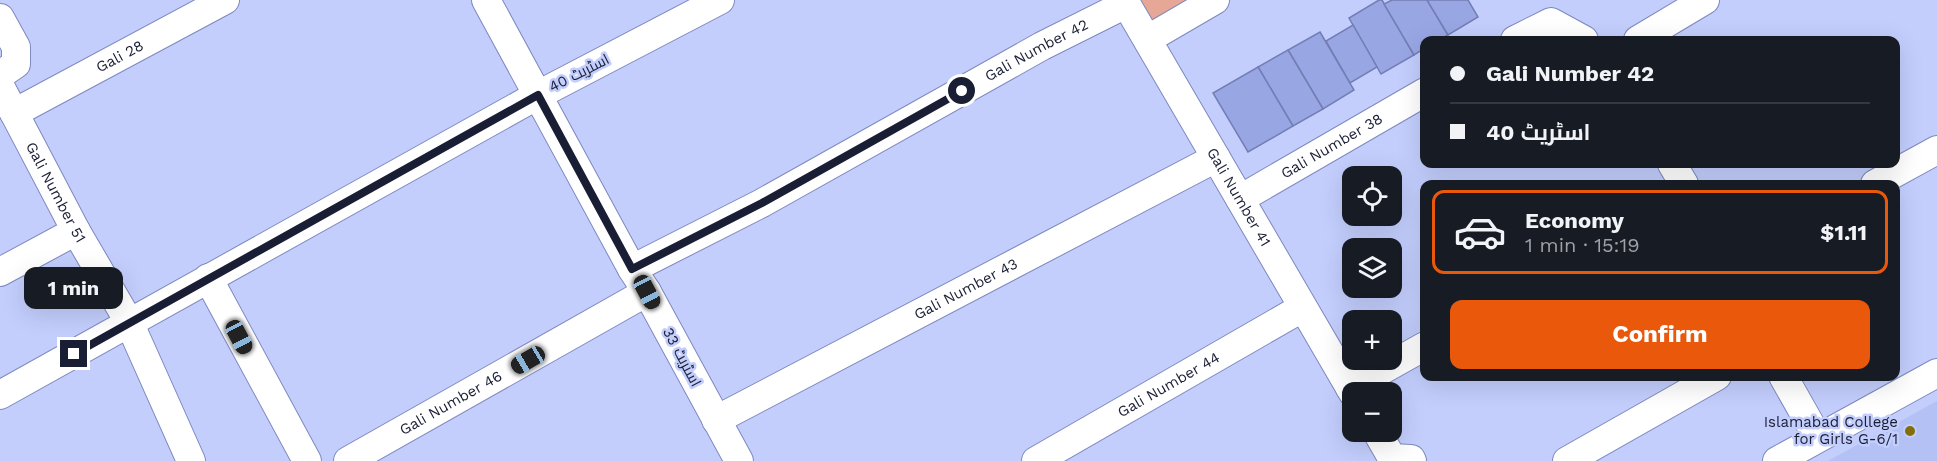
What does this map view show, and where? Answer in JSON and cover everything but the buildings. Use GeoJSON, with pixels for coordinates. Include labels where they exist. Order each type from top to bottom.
{"type":"FeatureCollection","features":[{"type":"Feature","properties":{"kind":"street","name":"Gali 28"},"geometry":{"type":"LineString","coordinates":[[14,113],[225,0]]}},
{"type":"Feature","properties":{"kind":"street","name":"اسٹریٹ 33"},"geometry":{"type":"LineString","coordinates":[[486,0],[739,461]]}},
{"type":"Feature","properties":{"kind":"street","name":"اسٹریٹ 40"},"geometry":{"type":"LineString","coordinates":[[0,395],[538,95],[720,0]]}},
{"type":"Feature","properties":{"kind":"street"},"geometry":{"type":"LineString","coordinates":[[1148,39],[1215,0]]}},
{"type":"Feature","properties":{"kind":"street"},"geometry":{"type":"LineString","coordinates":[[1645,36],[1705,0]]}},
{"type":"Feature","properties":{"kind":"street","name":"Gali Number 41"},"geometry":{"type":"LineString","coordinates":[[1125,2],[1347,382]]}},
{"type":"Feature","properties":{"kind":"street","name":"Gali Number 42"},"geometry":{"type":"LineString","coordinates":[[640,281],[762,203],[1125,2]]}},
{"type":"Feature","properties":{"kind":"street","name":"Gali Number 51"},"geometry":{"type":"LineString","coordinates":[[0,18],[16,47],[5,75],[14,113],[76,231],[129,322],[191,461]]}},
{"type":"Feature","properties":{"kind":"street"},"geometry":{"type":"LineString","coordinates":[[1523,36],[1551,22],[1577,36]]}},
{"type":"Feature","properties":{"kind":"street","name":"Gali Number 38"},"geometry":{"type":"LineString","coordinates":[[1240,199],[1420,95]]}},
{"type":"Feature","properties":{"kind":"street"},"geometry":{"type":"LineString","coordinates":[[1882,180],[1937,150]]}},
{"type":"Feature","properties":{"kind":"street","name":"Gali Number 43"},"geometry":{"type":"LineString","coordinates":[[716,420],[1216,158]]}},
{"type":"Feature","properties":{"kind":"street"},"geometry":{"type":"LineString","coordinates":[[0,272],[76,231]]}},
{"type":"Feature","properties":{"kind":"street"},"geometry":{"type":"LineString","coordinates":[[208,279],[299,458]]}},
{"type":"Feature","properties":{"kind":"street","name":"Gali Number 46"},"geometry":{"type":"LineString","coordinates":[[348,461],[640,281]]}},
{"type":"Feature","properties":{"kind":"street","name":"Gali Number 44"},"geometry":{"type":"LineString","coordinates":[[1036,461],[1302,308]]}},
{"type":"Feature","properties":{"kind":"street"},"geometry":{"type":"LineString","coordinates":[[1367,382],[1420,349]]}},
{"type":"Feature","properties":{"kind":"street"},"geometry":{"type":"LineString","coordinates":[[1777,461],[1937,373]]}},
{"type":"Feature","properties":{"kind":"street"},"geometry":{"type":"LineString","coordinates":[[1567,461],[1708,381]]}},
{"type":"Feature","properties":{"kind":"street"},"geometry":{"type":"LineString","coordinates":[[1786,381],[1818,438]]}},
{"type":"Feature","properties":{"kind":"street"},"geometry":{"type":"LineString","coordinates":[[1384,442],[1397,460]]}},
{"type":"Feature","properties":{"kind":"shaded area"},"geometry":{"type":"Polygon","coordinates":[[[1133,0],[1197,0],[1148,29],[1133,0]]]}},
{"type":"Feature","properties":{"kind":"shaded area","name":"Islamabad College for Girls G-6/1"},"geometry":{"type":"Polygon","coordinates":[[[1937,401],[1937,461],[1828,461],[1937,401]]]}},
{"type":"Feature","properties":{"kind":"place","name":"Islamabad College for Girls G-6/1"},"geometry":{"type":"Point","coordinates":[1910,431]}},
{"type":"Feature","properties":{"kind":"route"},"geometry":{"type":"LineString","coordinates":[[74,354],[538,95],[632,269],[762,203],[962,91]]}}]}
